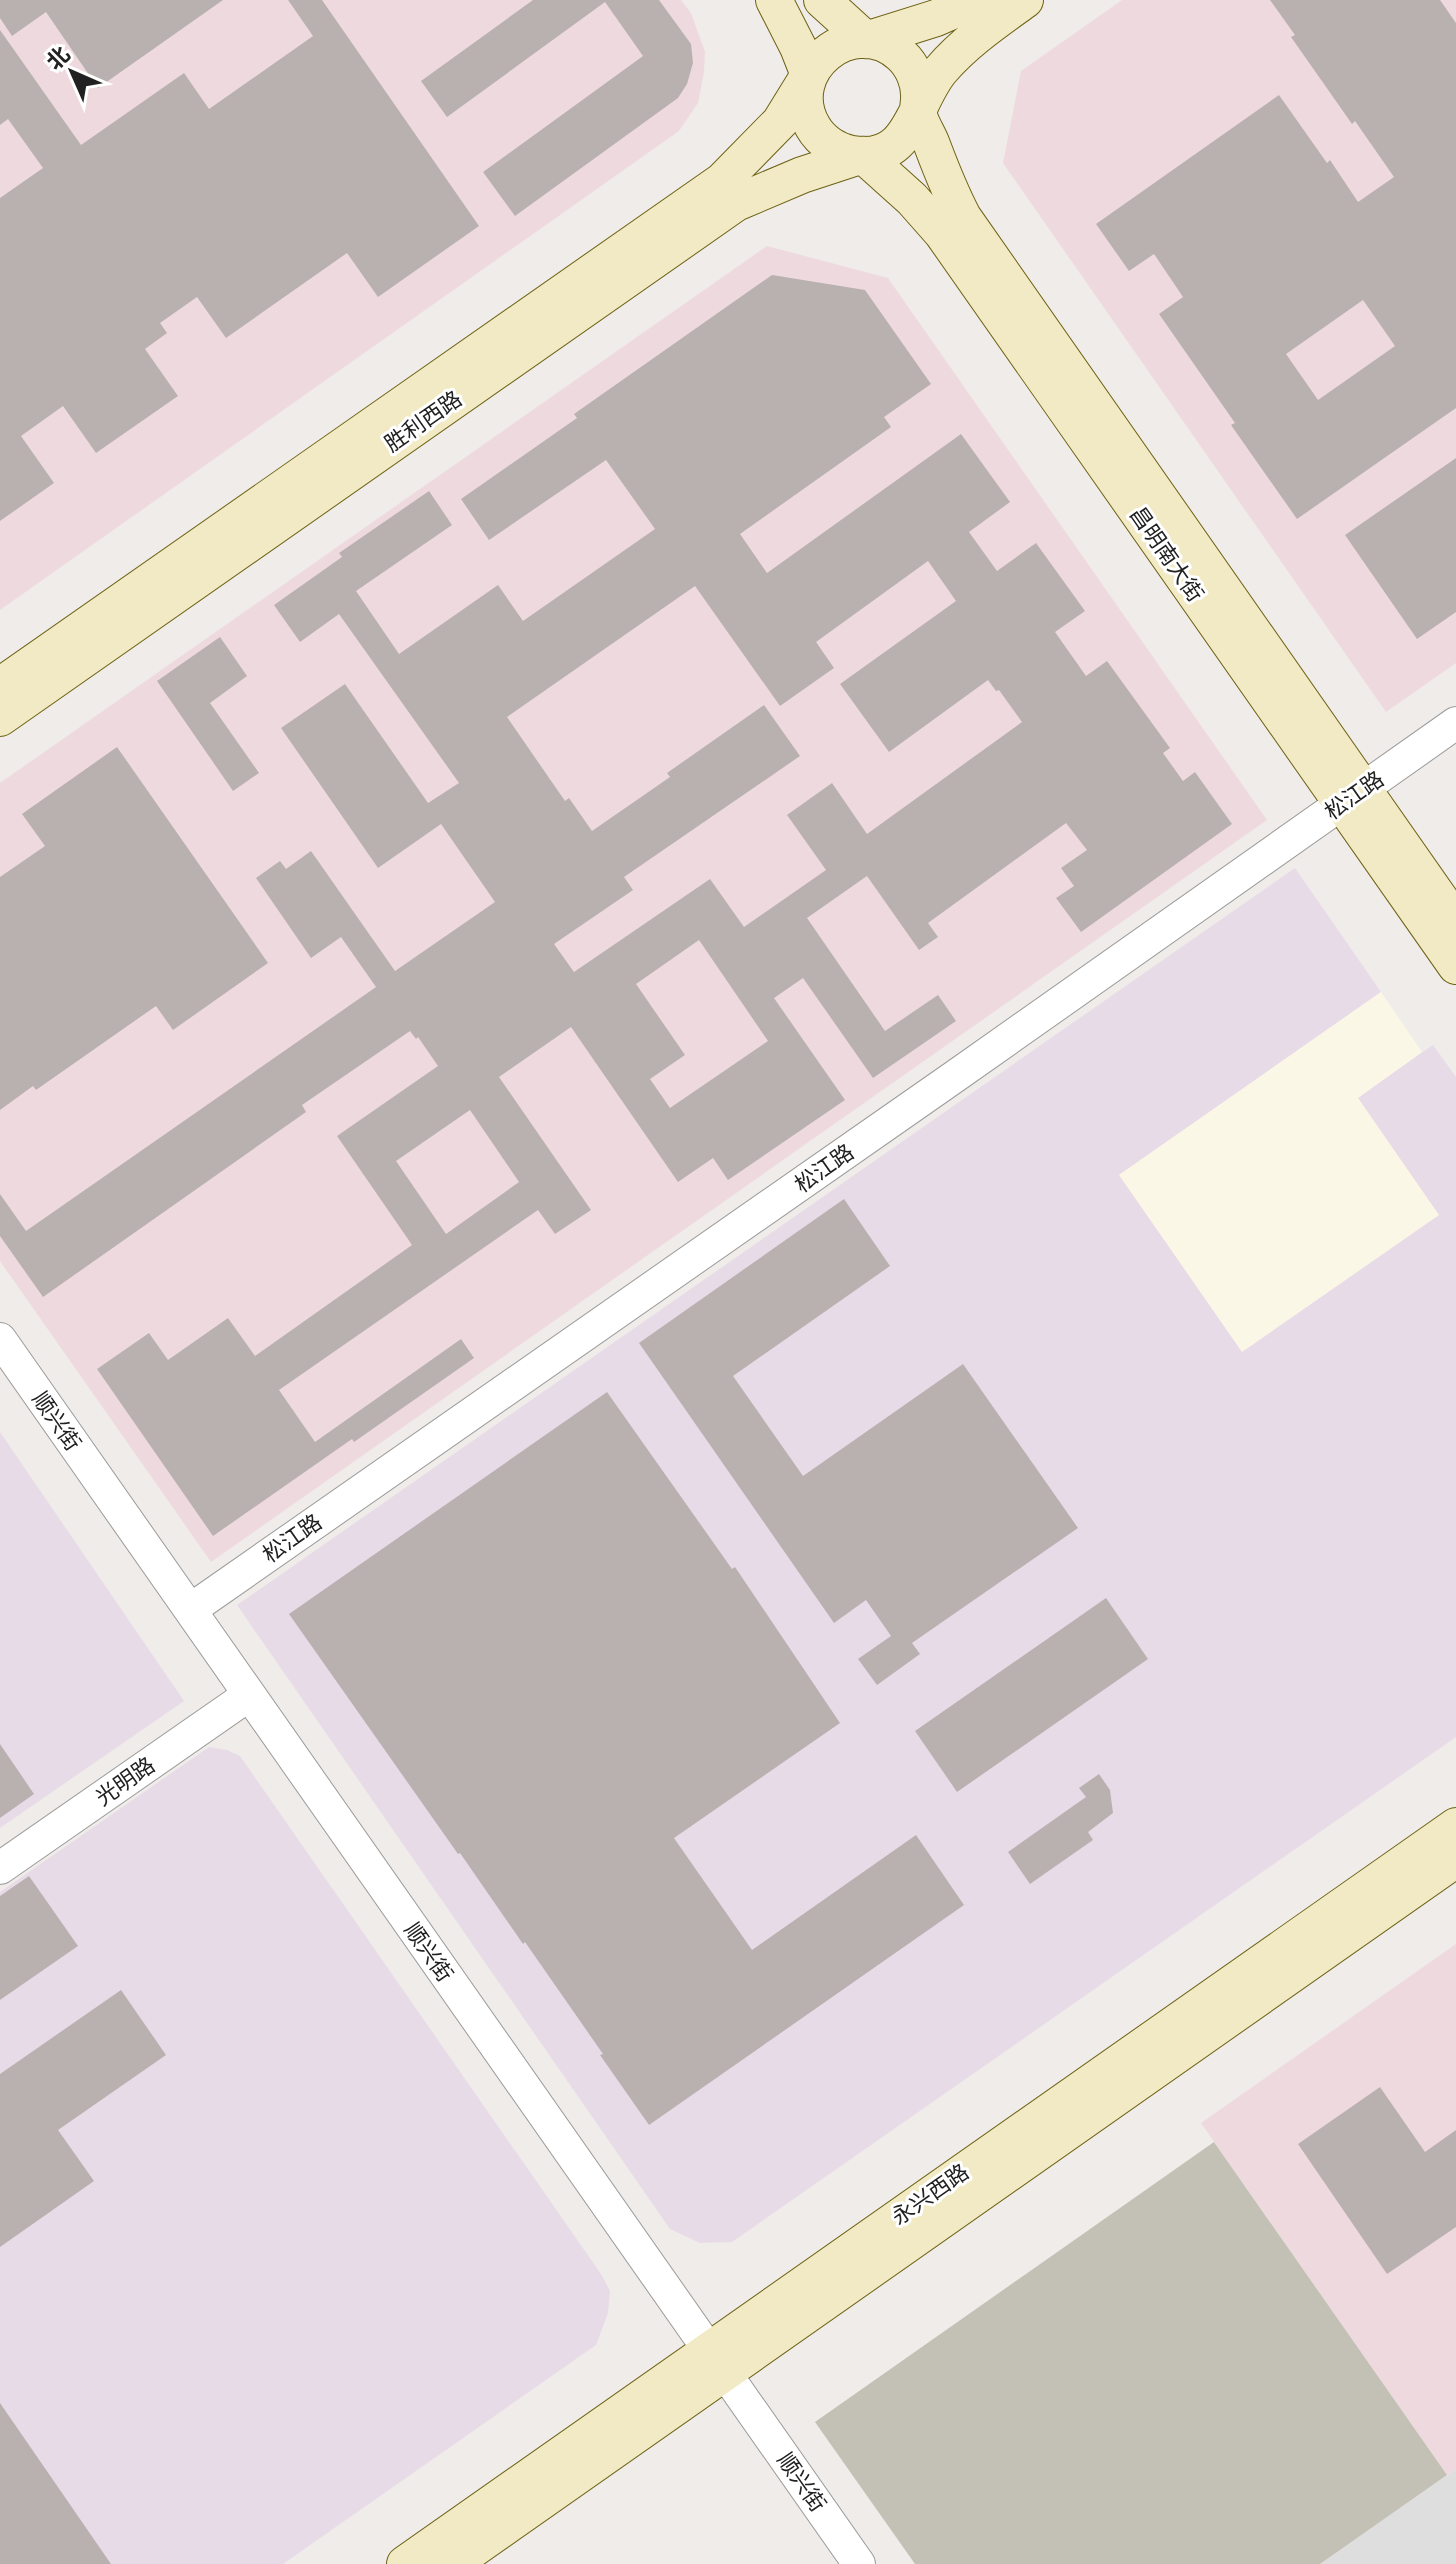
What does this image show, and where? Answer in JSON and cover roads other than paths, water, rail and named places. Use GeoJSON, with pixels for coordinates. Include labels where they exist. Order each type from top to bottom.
{"type":"FeatureCollection","features":[{"type":"Feature","properties":{"kind":"main road"},"geometry":{"type":"LineString","coordinates":[[774,0],[809,75]]}},
{"type":"Feature","properties":{"kind":"main road"},"geometry":{"type":"LineString","coordinates":[[822,0],[866,40],[890,47],[908,63],[918,86],[918,111]]}},
{"type":"Feature","properties":{"kind":"main road"},"geometry":{"type":"LineString","coordinates":[[977,0],[936,18],[866,40],[843,43],[822,56],[809,75],[805,103],[814,130],[835,148],[863,155],[887,149],[898,142],[913,123],[940,71],[971,40],[1025,0]]}},
{"type":"Feature","properties":{"kind":"main road","name":"胜利西路"},"geometry":{"type":"LineString","coordinates":[[0,686],[722,181],[780,122],[809,75]]}},
{"type":"Feature","properties":{"kind":"main road","name":"昌明南大街"},"geometry":{"type":"LineString","coordinates":[[918,111],[963,217],[1352,796],[1456,966]]}},
{"type":"Feature","properties":{"kind":"main road","name":"胜利西路"},"geometry":{"type":"LineString","coordinates":[[0,718],[736,203],[802,175],[863,155]]}},
{"type":"Feature","properties":{"kind":"main road","name":"昌明南大街"},"geometry":{"type":"LineString","coordinates":[[863,155],[912,199],[942,233],[1352,796],[1456,922]]}},
{"type":"Feature","properties":{"kind":"main road","name":"永兴西路"},"geometry":{"type":"LineString","coordinates":[[452,2564],[717,2361],[1456,1826]]}},
{"type":"Feature","properties":{"kind":"main road","name":"永兴西路"},"geometry":{"type":"LineString","coordinates":[[405,2564],[717,2361],[1456,1859]]}},
{"type":"Feature","properties":{"kind":"street","name":"松江路"},"geometry":{"type":"LineString","coordinates":[[190,1610],[1456,723]]}},
{"type":"Feature","properties":{"kind":"street","name":"顺兴街"},"geometry":{"type":"LineString","coordinates":[[0,1339],[859,2564]]}},
{"type":"Feature","properties":{"kind":"street","name":"光明路"},"geometry":{"type":"LineString","coordinates":[[0,1868],[249,1695]]}}]}
